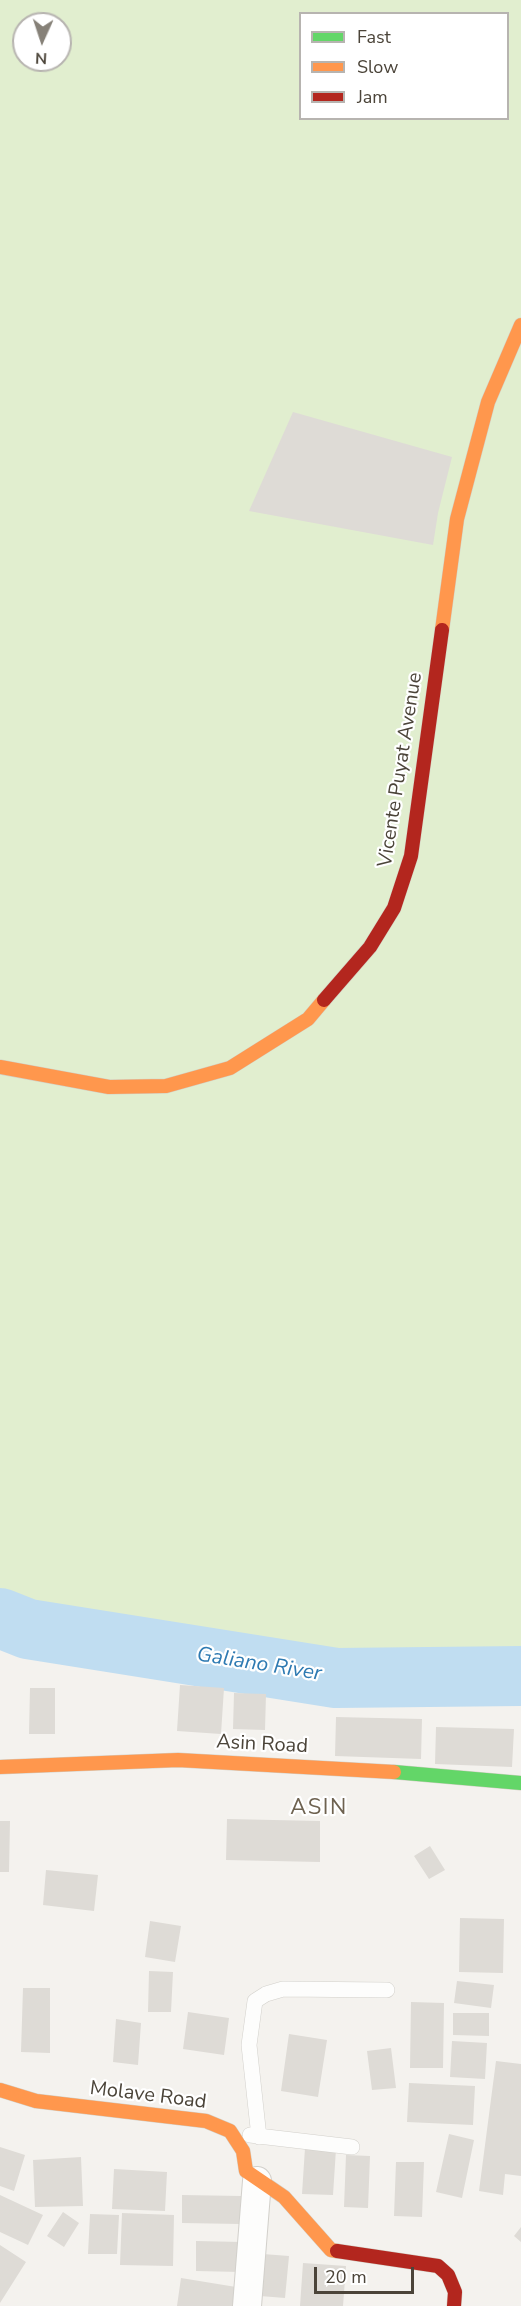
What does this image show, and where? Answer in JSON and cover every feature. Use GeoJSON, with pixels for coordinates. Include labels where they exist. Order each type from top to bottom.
{"type":"FeatureCollection","features":[{"type":"Feature","properties":{"kind":"street","name":"Vicente Puyat Avenue"},"geometry":{"type":"LineString","coordinates":[[0,1066],[109,1087],[166,1086],[230,1068],[308,1018],[370,947],[394,908],[411,856],[457,519],[488,402],[521,325]]}},
{"type":"Feature","properties":{"kind":"street","name":"Asin Road"},"geometry":{"type":"LineString","coordinates":[[0,1767],[177,1760],[376,1770],[521,1783]]}},
{"type":"Feature","properties":{"kind":"street","name":"Molave Road"},"geometry":{"type":"LineString","coordinates":[[0,2090],[36,2101],[206,2121],[230,2131]]}},
{"type":"Feature","properties":{"kind":"street"},"geometry":{"type":"LineString","coordinates":[[230,2131],[243,2151],[246,2171],[257,2181],[284,2197],[331,2250],[438,2266],[448,2275],[455,2292],[454,2306]]}},
{"type":"Feature","properties":{"kind":"street"},"geometry":{"type":"LineString","coordinates":[[247,2306],[257,2181]]}},
{"type":"Feature","properties":{"kind":"lane"},"geometry":{"type":"LineString","coordinates":[[260,2137],[249,2045],[255,2001],[266,1994],[283,1989],[387,1990]]}},
{"type":"Feature","properties":{"kind":"lane"},"geometry":{"type":"LineString","coordinates":[[230,2131],[260,2137],[351,2147]]}},
{"type":"Feature","properties":{"kind":"green space"},"geometry":{"type":"Polygon","coordinates":[[[0,0],[521,0],[521,1676],[336,1678],[28,1629],[0,1598],[0,0]]]}},
{"type":"Feature","properties":{"kind":"building"},"geometry":{"type":"Polygon","coordinates":[[[293,412],[452,457],[438,513],[433,545],[249,511],[293,412]]]}},
{"type":"Feature","properties":{"kind":"building"},"geometry":{"type":"Polygon","coordinates":[[[180,1685],[224,1688],[221,1734],[177,1731],[180,1685]]]}},
{"type":"Feature","properties":{"kind":"building"},"geometry":{"type":"Polygon","coordinates":[[[30,1688],[55,1688],[55,1734],[29,1734],[30,1688]]]}},
{"type":"Feature","properties":{"kind":"building"},"geometry":{"type":"Polygon","coordinates":[[[234,1693],[266,1694],[265,1730],[233,1729],[234,1693]]]}},
{"type":"Feature","properties":{"kind":"building"},"geometry":{"type":"Polygon","coordinates":[[[336,1717],[422,1719],[421,1759],[335,1756],[336,1717]]]}},
{"type":"Feature","properties":{"kind":"building"},"geometry":{"type":"Polygon","coordinates":[[[436,1727],[514,1729],[512,1767],[435,1764],[436,1727]]]}},
{"type":"Feature","properties":{"kind":"building"},"geometry":{"type":"Polygon","coordinates":[[[227,1819],[320,1821],[320,1862],[226,1860],[227,1819]]]}},
{"type":"Feature","properties":{"kind":"building"},"geometry":{"type":"Polygon","coordinates":[[[0,1821],[10,1821],[9,1872],[0,1872],[0,1821]]]}},
{"type":"Feature","properties":{"kind":"building"},"geometry":{"type":"Polygon","coordinates":[[[430,1846],[445,1870],[429,1879],[414,1856],[430,1846]]]}},
{"type":"Feature","properties":{"kind":"building"},"geometry":{"type":"Polygon","coordinates":[[[46,1870],[98,1875],[94,1911],[43,1905],[46,1870]]]}},
{"type":"Feature","properties":{"kind":"building"},"geometry":{"type":"Polygon","coordinates":[[[460,1918],[504,1919],[503,1973],[459,1972],[460,1918]]]}},
{"type":"Feature","properties":{"kind":"building"},"geometry":{"type":"Polygon","coordinates":[[[150,1921],[181,1926],[175,1962],[145,1957],[150,1921]]]}},
{"type":"Feature","properties":{"kind":"building"},"geometry":{"type":"Polygon","coordinates":[[[149,1971],[173,1972],[171,2012],[148,2012],[149,1971]]]}},
{"type":"Feature","properties":{"kind":"building"},"geometry":{"type":"Polygon","coordinates":[[[457,1981],[494,1985],[491,2008],[454,2003],[457,1981]]]}},
{"type":"Feature","properties":{"kind":"building"},"geometry":{"type":"Polygon","coordinates":[[[23,1988],[50,1988],[50,2053],[21,2052],[23,1988]]]}},
{"type":"Feature","properties":{"kind":"building"},"geometry":{"type":"Polygon","coordinates":[[[411,2002],[444,2003],[443,2068],[410,2068],[411,2002]]]}},
{"type":"Feature","properties":{"kind":"building"},"geometry":{"type":"Polygon","coordinates":[[[188,2012],[229,2018],[224,2055],[183,2049],[188,2012]]]}},
{"type":"Feature","properties":{"kind":"building"},"geometry":{"type":"Polygon","coordinates":[[[453,2013],[489,2013],[489,2036],[453,2035],[453,2013]]]}},
{"type":"Feature","properties":{"kind":"building"},"geometry":{"type":"Polygon","coordinates":[[[116,2019],[141,2023],[138,2065],[113,2062],[116,2019]]]}},
{"type":"Feature","properties":{"kind":"building"},"geometry":{"type":"Polygon","coordinates":[[[289,2034],[327,2040],[318,2097],[281,2091],[289,2034]]]}},
{"type":"Feature","properties":{"kind":"building"},"geometry":{"type":"Polygon","coordinates":[[[452,2041],[487,2043],[485,2079],[450,2077],[452,2041]]]}},
{"type":"Feature","properties":{"kind":"building"},"geometry":{"type":"Polygon","coordinates":[[[391,2048],[396,2088],[372,2090],[367,2051],[391,2048]]]}},
{"type":"Feature","properties":{"kind":"building"},"geometry":{"type":"Polygon","coordinates":[[[496,2061],[521,2064],[521,2176],[505,2174],[503,2195],[479,2191],[496,2061]]]}},
{"type":"Feature","properties":{"kind":"building"},"geometry":{"type":"Polygon","coordinates":[[[409,2083],[475,2086],[473,2125],[407,2122],[409,2083]]]}},
{"type":"Feature","properties":{"kind":"building"},"geometry":{"type":"Polygon","coordinates":[[[449,2134],[474,2140],[462,2198],[436,2192],[449,2134]]]}},
{"type":"Feature","properties":{"kind":"building"},"geometry":{"type":"Polygon","coordinates":[[[0,2147],[25,2155],[14,2191],[0,2186],[0,2147]]]}},
{"type":"Feature","properties":{"kind":"building"},"geometry":{"type":"Polygon","coordinates":[[[305,2148],[336,2149],[333,2195],[302,2194],[305,2148]]]}},
{"type":"Feature","properties":{"kind":"building"},"geometry":{"type":"Polygon","coordinates":[[[346,2155],[370,2156],[368,2208],[344,2207],[346,2155]]]}},
{"type":"Feature","properties":{"kind":"building"},"geometry":{"type":"Polygon","coordinates":[[[81,2157],[83,2206],[35,2207],[33,2160],[81,2157]]]}},
{"type":"Feature","properties":{"kind":"building"},"geometry":{"type":"Polygon","coordinates":[[[396,2162],[424,2162],[422,2217],[394,2216],[396,2162]]]}},
{"type":"Feature","properties":{"kind":"building"},"geometry":{"type":"Polygon","coordinates":[[[114,2169],[167,2172],[165,2211],[112,2209],[114,2169]]]}},
{"type":"Feature","properties":{"kind":"building"},"geometry":{"type":"Polygon","coordinates":[[[0,2195],[43,2215],[28,2245],[0,2232],[0,2195]]]}},
{"type":"Feature","properties":{"kind":"building"},"geometry":{"type":"Polygon","coordinates":[[[182,2195],[241,2196],[240,2224],[182,2223],[182,2195]]]}},
{"type":"Feature","properties":{"kind":"building"},"geometry":{"type":"Polygon","coordinates":[[[63,2212],[79,2223],[64,2247],[47,2236],[63,2212]]]}},
{"type":"Feature","properties":{"kind":"building"},"geometry":{"type":"Polygon","coordinates":[[[122,2213],[174,2215],[173,2266],[120,2265],[122,2213]]]}},
{"type":"Feature","properties":{"kind":"building"},"geometry":{"type":"Polygon","coordinates":[[[90,2214],[119,2215],[117,2254],[88,2254],[90,2214]]]}},
{"type":"Feature","properties":{"kind":"building"},"geometry":{"type":"Polygon","coordinates":[[[521,2227],[521,2242],[514,2236],[521,2227]]]}},
{"type":"Feature","properties":{"kind":"building"},"geometry":{"type":"Polygon","coordinates":[[[196,2241],[242,2242],[241,2272],[196,2271],[196,2241]]]}},
{"type":"Feature","properties":{"kind":"building"},"geometry":{"type":"Polygon","coordinates":[[[0,2245],[26,2262],[0,2303],[0,2245]]]}},
{"type":"Feature","properties":{"kind":"building"},"geometry":{"type":"Polygon","coordinates":[[[263,2254],[289,2256],[285,2298],[260,2296],[263,2254]]]}},
{"type":"Feature","properties":{"kind":"building"},"geometry":{"type":"Polygon","coordinates":[[[303,2263],[346,2266],[343,2306],[300,2306],[303,2263]]]}},
{"type":"Feature","properties":{"kind":"building"},"geometry":{"type":"Polygon","coordinates":[[[181,2278],[236,2287],[232,2306],[177,2306],[181,2278]]]}},
{"type":"Feature","properties":{"kind":"waterway"},"geometry":{"type":"LineString","coordinates":[[0,1598],[28,1629]]}},
{"type":"Feature","properties":{"kind":"waterway","name":"Galiano River"},"geometry":{"type":"LineString","coordinates":[[0,1618],[28,1629],[336,1678],[521,1676]]}},
{"type":"Feature","properties":{"kind":"traffic: fast"},"geometry":{"type":"LineString","coordinates":[[394,1772],[521,1783]]}},
{"type":"Feature","properties":{"kind":"traffic: slow"},"geometry":{"type":"LineString","coordinates":[[442,630],[457,519],[488,402],[521,325]]}},
{"type":"Feature","properties":{"kind":"traffic: slow"},"geometry":{"type":"LineString","coordinates":[[0,1067],[109,1087],[166,1086],[230,1068],[308,1019],[324,1000]]}},
{"type":"Feature","properties":{"kind":"traffic: slow"},"geometry":{"type":"LineString","coordinates":[[0,1767],[178,1760],[394,1772]]}},
{"type":"Feature","properties":{"kind":"traffic: slow"},"geometry":{"type":"LineString","coordinates":[[0,2090],[36,2101],[206,2121],[230,2131],[243,2151],[246,2171],[284,2197],[331,2250],[337,2251]]}},
{"type":"Feature","properties":{"kind":"traffic: jam"},"geometry":{"type":"LineString","coordinates":[[324,1000],[370,947],[394,908],[411,856],[442,630]]}},
{"type":"Feature","properties":{"kind":"traffic: jam"},"geometry":{"type":"LineString","coordinates":[[337,2251],[438,2266],[448,2275],[455,2292],[454,2306]]}},
{"type":"Feature","properties":{"kind":"district","name":"ASIN"},"geometry":{"type":"Point","coordinates":[319,1809]}}]}
